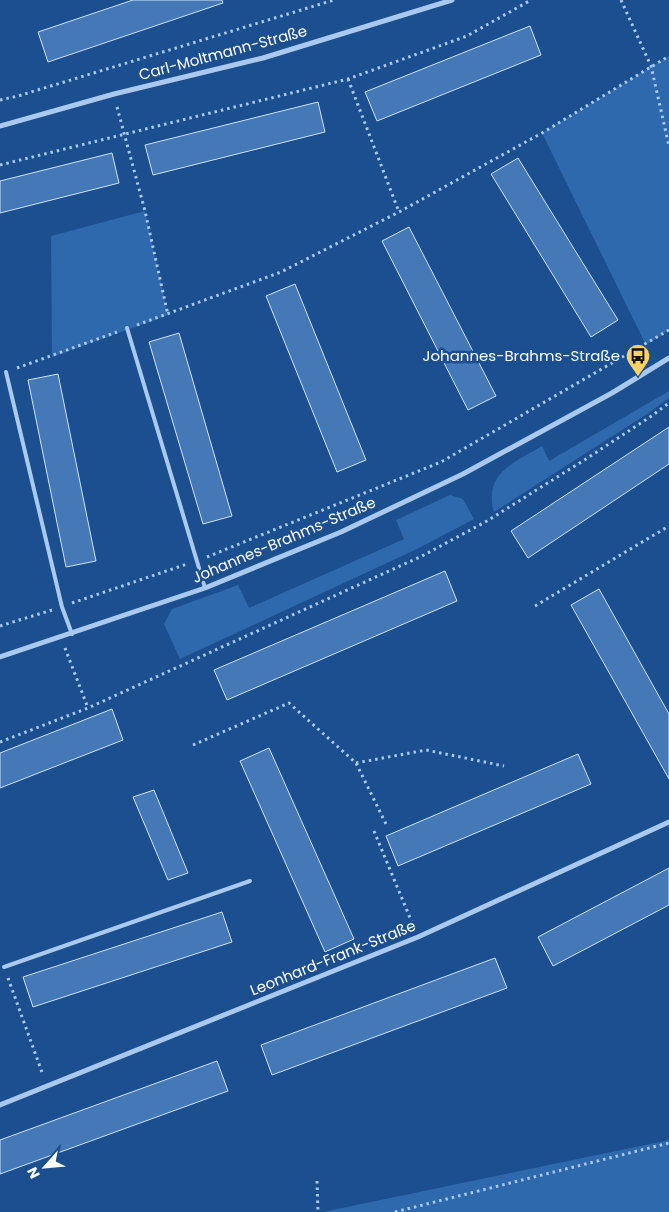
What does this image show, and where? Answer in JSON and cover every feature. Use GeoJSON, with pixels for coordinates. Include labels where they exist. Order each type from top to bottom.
{"type":"FeatureCollection","features":[{"type":"Feature","properties":{"kind":"street","name":"Carl-Moltmann-Straße"},"geometry":{"type":"LineString","coordinates":[[0,126],[114,94],[263,58],[452,0]]}},
{"type":"Feature","properties":{"kind":"street","name":"Johannes-Brahms-Straße"},"geometry":{"type":"LineString","coordinates":[[0,657],[205,588],[341,532],[463,474],[612,393],[669,358]]}},
{"type":"Feature","properties":{"kind":"street","name":"Leonhard-Frank-Straße"},"geometry":{"type":"LineString","coordinates":[[0,1105],[418,937],[669,822]]}},
{"type":"Feature","properties":{"kind":"lane"},"geometry":{"type":"LineString","coordinates":[[127,328],[205,588]]}},
{"type":"Feature","properties":{"kind":"lane"},"geometry":{"type":"LineString","coordinates":[[6,372],[62,607],[72,634]]}},
{"type":"Feature","properties":{"kind":"lane"},"geometry":{"type":"LineString","coordinates":[[4,967],[250,881]]}},
{"type":"Feature","properties":{"kind":"path"},"geometry":{"type":"LineString","coordinates":[[0,100],[334,0]]}},
{"type":"Feature","properties":{"kind":"path"},"geometry":{"type":"LineString","coordinates":[[0,165],[348,79],[466,36],[531,0]]}},
{"type":"Feature","properties":{"kind":"path"},"geometry":{"type":"LineString","coordinates":[[621,0],[651,66],[669,146]]}},
{"type":"Feature","properties":{"kind":"path"},"geometry":{"type":"LineString","coordinates":[[6,372],[168,315],[281,272],[399,212],[542,134],[669,56]]}},
{"type":"Feature","properties":{"kind":"path"},"geometry":{"type":"LineString","coordinates":[[348,79],[399,212]]}},
{"type":"Feature","properties":{"kind":"path"},"geometry":{"type":"LineString","coordinates":[[114,94],[145,211],[168,315]]}},
{"type":"Feature","properties":{"kind":"path"},"geometry":{"type":"LineString","coordinates":[[0,626],[196,561],[441,462],[669,330]]}},
{"type":"Feature","properties":{"kind":"path"},"geometry":{"type":"LineString","coordinates":[[0,742],[88,708],[422,556],[487,521],[642,423],[669,403]]}},
{"type":"Feature","properties":{"kind":"path"},"geometry":{"type":"LineString","coordinates":[[535,606],[669,526]]}},
{"type":"Feature","properties":{"kind":"path"},"geometry":{"type":"LineString","coordinates":[[62,637],[88,708]]}},
{"type":"Feature","properties":{"kind":"path"},"geometry":{"type":"LineString","coordinates":[[194,745],[289,703],[356,763],[387,826]]}},
{"type":"Feature","properties":{"kind":"path"},"geometry":{"type":"LineString","coordinates":[[356,763],[426,750],[504,766]]}},
{"type":"Feature","properties":{"kind":"path"},"geometry":{"type":"LineString","coordinates":[[374,830],[418,937]]}},
{"type":"Feature","properties":{"kind":"path"},"geometry":{"type":"LineString","coordinates":[[4,967],[48,1086]]}},
{"type":"Feature","properties":{"kind":"path"},"geometry":{"type":"LineString","coordinates":[[395,1212],[669,1143]]}},
{"type":"Feature","properties":{"kind":"path"},"geometry":{"type":"LineString","coordinates":[[317,1181],[319,1211]]}},
{"type":"Feature","properties":{"kind":"shaded area"},"geometry":{"type":"Polygon","coordinates":[[[669,56],[669,330],[646,345],[542,133],[669,56]]]}},
{"type":"Feature","properties":{"kind":"shaded area"},"geometry":{"type":"Polygon","coordinates":[[[145,211],[168,315],[52,357],[51,236],[145,211]]]}},
{"type":"Feature","properties":{"kind":"shaded area"},"geometry":{"type":"Polygon","coordinates":[[[669,391],[669,398],[647,414],[494,512],[493,488],[497,478],[512,464],[542,446],[549,461],[669,391]]]}},
{"type":"Feature","properties":{"kind":"shaded area"},"geometry":{"type":"Polygon","coordinates":[[[450,495],[463,499],[474,519],[417,549],[180,659],[164,624],[172,609],[238,585],[249,608],[404,539],[396,520],[450,495]]]}},
{"type":"Feature","properties":{"kind":"shaded area"},"geometry":{"type":"Polygon","coordinates":[[[669,1140],[669,1212],[323,1212],[669,1140]]]}},
{"type":"Feature","properties":{"kind":"building"},"geometry":{"type":"Polygon","coordinates":[[[133,0],[222,0],[223,3],[48,62],[38,32],[133,0]]]}},
{"type":"Feature","properties":{"kind":"building"},"geometry":{"type":"Polygon","coordinates":[[[530,26],[541,55],[377,121],[365,92],[530,26]]]}},
{"type":"Feature","properties":{"kind":"building"},"geometry":{"type":"Polygon","coordinates":[[[318,102],[325,132],[153,175],[145,145],[318,102]]]}},
{"type":"Feature","properties":{"kind":"building"},"geometry":{"type":"Polygon","coordinates":[[[112,153],[119,183],[0,213],[0,181],[112,153]]]}},
{"type":"Feature","properties":{"kind":"building"},"geometry":{"type":"Polygon","coordinates":[[[518,158],[618,320],[591,337],[491,174],[518,158]]]}},
{"type":"Feature","properties":{"kind":"building"},"geometry":{"type":"Polygon","coordinates":[[[409,227],[496,396],[468,410],[382,241],[409,227]]]}},
{"type":"Feature","properties":{"kind":"building"},"geometry":{"type":"Polygon","coordinates":[[[295,284],[366,460],[337,472],[266,296],[295,284]]]}},
{"type":"Feature","properties":{"kind":"building"},"geometry":{"type":"Polygon","coordinates":[[[179,333],[232,516],[203,524],[149,342],[179,333]]]}},
{"type":"Feature","properties":{"kind":"building"},"geometry":{"type":"Polygon","coordinates":[[[58,374],[96,561],[66,567],[28,380],[58,374]]]}},
{"type":"Feature","properties":{"kind":"building"},"geometry":{"type":"Polygon","coordinates":[[[669,427],[669,464],[528,558],[511,531],[669,427]]]}},
{"type":"Feature","properties":{"kind":"building"},"geometry":{"type":"Polygon","coordinates":[[[445,571],[457,601],[227,700],[214,670],[445,571]]]}},
{"type":"Feature","properties":{"kind":"building"},"geometry":{"type":"Polygon","coordinates":[[[599,589],[669,714],[669,779],[571,605],[599,589]]]}},
{"type":"Feature","properties":{"kind":"building"},"geometry":{"type":"Polygon","coordinates":[[[112,709],[123,740],[0,788],[0,753],[112,709]]]}},
{"type":"Feature","properties":{"kind":"building"},"geometry":{"type":"Polygon","coordinates":[[[269,748],[354,939],[325,952],[240,761],[269,748]]]}},
{"type":"Feature","properties":{"kind":"building"},"geometry":{"type":"Polygon","coordinates":[[[578,754],[591,784],[398,866],[386,836],[578,754]]]}},
{"type":"Feature","properties":{"kind":"building"},"geometry":{"type":"Polygon","coordinates":[[[154,790],[188,873],[168,880],[133,797],[154,790]]]}},
{"type":"Feature","properties":{"kind":"building"},"geometry":{"type":"Polygon","coordinates":[[[669,868],[669,905],[553,966],[538,937],[669,868]]]}},
{"type":"Feature","properties":{"kind":"building"},"geometry":{"type":"Polygon","coordinates":[[[222,912],[232,942],[33,1007],[23,977],[222,912]]]}},
{"type":"Feature","properties":{"kind":"building"},"geometry":{"type":"Polygon","coordinates":[[[495,958],[507,988],[272,1075],[261,1045],[495,958]]]}},
{"type":"Feature","properties":{"kind":"building"},"geometry":{"type":"Polygon","coordinates":[[[217,1061],[228,1091],[0,1174],[0,1140],[217,1061]]]}},
{"type":"Feature","properties":{"kind":"place","name":"Johannes-Brahms-Straße"},"geometry":{"type":"Point","coordinates":[638,377]}}]}
